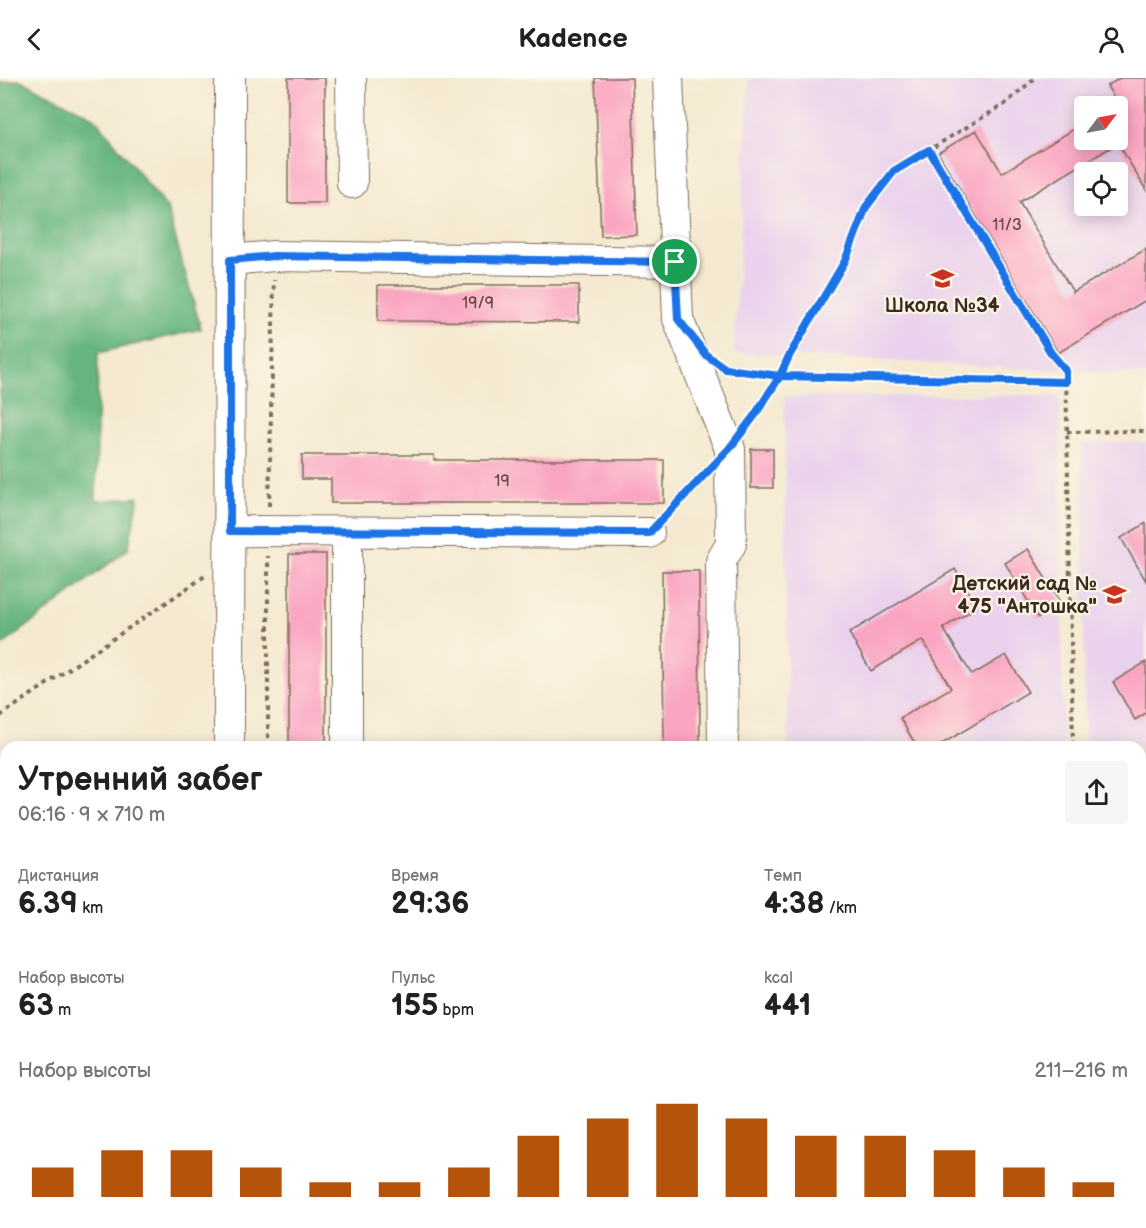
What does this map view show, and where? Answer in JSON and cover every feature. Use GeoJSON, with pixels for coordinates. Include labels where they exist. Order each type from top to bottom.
{"type":"FeatureCollection","features":[{"type":"Feature","properties":{"kind":"street"},"geometry":{"type":"LineString","coordinates":[[229,741],[230,78]]}},
{"type":"Feature","properties":{"kind":"street"},"geometry":{"type":"LineString","coordinates":[[351,78],[352,183]]}},
{"type":"Feature","properties":{"kind":"street"},"geometry":{"type":"LineString","coordinates":[[668,78],[678,319],[729,449],[731,544],[721,561],[723,741]]}},
{"type":"Feature","properties":{"kind":"street"},"geometry":{"type":"LineString","coordinates":[[230,260],[274,256],[675,262]]}},
{"type":"Feature","properties":{"kind":"street"},"geometry":{"type":"LineString","coordinates":[[230,545],[268,532],[649,533]]}},
{"type":"Feature","properties":{"kind":"street"},"geometry":{"type":"LineString","coordinates":[[347,532],[347,741]]}},
{"type":"Feature","properties":{"kind":"path"},"geometry":{"type":"LineString","coordinates":[[649,533],[729,449],[755,415],[780,376],[789,356],[845,261],[866,207],[894,171],[1005,104],[1035,78]]}},
{"type":"Feature","properties":{"kind":"path"},"geometry":{"type":"LineString","coordinates":[[929,150],[1051,353],[1066,371],[1073,741]]}},
{"type":"Feature","properties":{"kind":"path"},"geometry":{"type":"LineString","coordinates":[[268,741],[268,532],[274,256]]}},
{"type":"Feature","properties":{"kind":"path"},"geometry":{"type":"LineString","coordinates":[[719,364],[726,369],[780,376],[1066,382]]}},
{"type":"Feature","properties":{"kind":"path"},"geometry":{"type":"LineString","coordinates":[[1067,432],[1146,431]]}},
{"type":"Feature","properties":{"kind":"path"},"geometry":{"type":"LineString","coordinates":[[0,716],[230,545]]}},
{"type":"Feature","properties":{"kind":"shaded area","name":"Школа №34"},"geometry":{"type":"Polygon","coordinates":[[[749,78],[1146,78],[1146,375],[734,353],[749,78]]]}},
{"type":"Feature","properties":{"kind":"shaded area"},"geometry":{"type":"Polygon","coordinates":[[[1060,395],[1063,741],[788,741],[784,397],[1060,395]]]}},
{"type":"Feature","properties":{"kind":"shaded area","name":"Детский сад № 475 \"Антошка\""},"geometry":{"type":"Polygon","coordinates":[[[1146,442],[1146,741],[1085,741],[1082,443],[1146,442]]]}},
{"type":"Feature","properties":{"kind":"green space"},"geometry":{"type":"Polygon","coordinates":[[[20,80],[94,117],[167,208],[201,329],[98,353],[96,501],[139,497],[128,549],[0,647],[0,83],[20,80]]]}},
{"type":"Feature","properties":{"kind":"building"},"geometry":{"type":"Polygon","coordinates":[[[288,78],[325,78],[325,203],[288,203],[288,78]]]}},
{"type":"Feature","properties":{"kind":"building"},"geometry":{"type":"Polygon","coordinates":[[[595,78],[632,78],[637,235],[601,236],[595,78]]]}},
{"type":"Feature","properties":{"kind":"building"},"geometry":{"type":"Polygon","coordinates":[[[1120,78],[1146,78],[1146,190],[1122,150],[1128,150],[1128,96],[1113,96],[1107,86],[1120,78]]]}},
{"type":"Feature","properties":{"kind":"building"},"geometry":{"type":"Polygon","coordinates":[[[1074,129],[1074,150],[1106,150],[1086,162],[1074,162],[1074,169],[1019,202],[1073,292],[1146,249],[1146,300],[1058,353],[938,153],[976,130],[1002,173],[1074,129]]]}},
{"type":"Feature","properties":{"kind":"building"},"geometry":{"type":"Polygon","coordinates":[[[378,285],[579,285],[579,322],[378,321],[378,285]]]}},
{"type":"Feature","properties":{"kind":"building"},"geometry":{"type":"Polygon","coordinates":[[[751,449],[773,449],[773,488],[751,488],[751,449]]]}},
{"type":"Feature","properties":{"kind":"building"},"geometry":{"type":"Polygon","coordinates":[[[302,455],[434,455],[434,460],[664,460],[664,503],[331,503],[331,479],[302,479],[302,455]]]}},
{"type":"Feature","properties":{"kind":"building"},"geometry":{"type":"Polygon","coordinates":[[[1146,523],[1146,581],[1121,538],[1146,523]]]}},
{"type":"Feature","properties":{"kind":"building"},"geometry":{"type":"Polygon","coordinates":[[[1028,549],[1061,604],[1038,618],[1005,563],[1028,549]]]}},
{"type":"Feature","properties":{"kind":"building"},"geometry":{"type":"Polygon","coordinates":[[[289,554],[326,554],[326,741],[289,741],[289,554]]]}},
{"type":"Feature","properties":{"kind":"building"},"geometry":{"type":"Polygon","coordinates":[[[955,569],[977,607],[943,628],[972,675],[1006,655],[1028,692],[947,741],[913,741],[900,718],[951,688],[923,640],[871,671],[849,633],[955,569]]]}},
{"type":"Feature","properties":{"kind":"building"},"geometry":{"type":"Polygon","coordinates":[[[662,571],[699,571],[700,741],[664,741],[662,571]]]}},
{"type":"Feature","properties":{"kind":"building"},"geometry":{"type":"Polygon","coordinates":[[[1146,662],[1146,713],[1135,720],[1113,682],[1146,662]]]}},
{"type":"Feature","properties":{"kind":"place","name":"Школа №34"},"geometry":{"type":"Point","coordinates":[942,279]}},
{"type":"Feature","properties":{"kind":"place","name":"Детский сад № 475 \"Антошка\""},"geometry":{"type":"Point","coordinates":[1115,595]}},
{"type":"Feature","properties":{"kind":"route"},"geometry":{"type":"LineString","coordinates":[[675,262],[274,256],[230,260],[230,531],[649,533],[729,449],[755,415],[780,376],[1066,382],[1066,371],[1051,353],[929,150],[894,171],[866,207],[845,261],[789,356],[780,376],[726,369],[706,355],[678,319],[675,262]]}}]}
